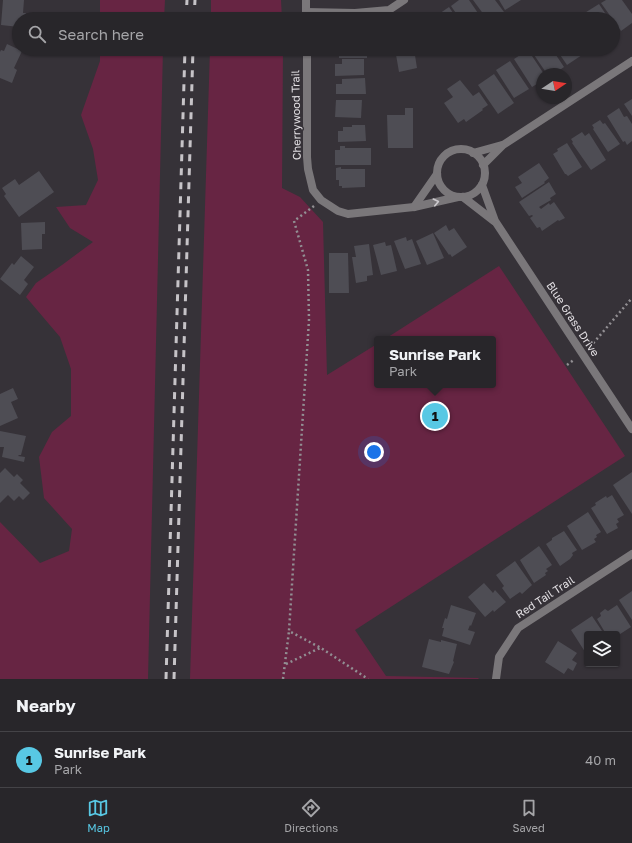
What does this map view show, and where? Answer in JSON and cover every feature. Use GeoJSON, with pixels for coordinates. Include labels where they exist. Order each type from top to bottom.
{"type":"FeatureCollection","features":[{"type":"Feature","properties":{"kind":"street"},"geometry":{"type":"LineString","coordinates":[[306,0],[306,12]]}},
{"type":"Feature","properties":{"kind":"street"},"geometry":{"type":"LineString","coordinates":[[366,12],[389,10],[404,0]]}},
{"type":"Feature","properties":{"kind":"street","name":"Cherrywood Trail"},"geometry":{"type":"LineString","coordinates":[[306,56],[308,169],[313,190],[321,200],[338,211],[348,214],[414,207],[461,197]]}},
{"type":"Feature","properties":{"kind":"street"},"geometry":{"type":"LineString","coordinates":[[483,165],[503,145],[632,61]]}},
{"type":"Feature","properties":{"kind":"street"},"geometry":{"type":"LineString","coordinates":[[473,153],[503,145]]}},
{"type":"Feature","properties":{"kind":"street"},"geometry":{"type":"LineString","coordinates":[[414,207],[437,174],[440,162],[448,153],[458,149],[468,150],[478,156],[483,165],[485,175],[482,185],[475,193],[461,197],[450,195],[443,190],[437,174]]}},
{"type":"Feature","properties":{"kind":"street","name":"Blue Grass Drive"},"geometry":{"type":"LineString","coordinates":[[482,185],[495,221],[632,429]]}},
{"type":"Feature","properties":{"kind":"street","name":"Blue Grass Drive"},"geometry":{"type":"LineString","coordinates":[[461,197],[495,221]]}},
{"type":"Feature","properties":{"kind":"street","name":"Red Tail Trail"},"geometry":{"type":"LineString","coordinates":[[496,679],[499,656],[518,628],[632,554]]}},
{"type":"Feature","properties":{"kind":"path"},"geometry":{"type":"LineString","coordinates":[[283,679],[289,631],[309,320],[308,270],[294,221],[321,200]]}},
{"type":"Feature","properties":{"kind":"path"},"geometry":{"type":"LineString","coordinates":[[567,364],[582,354],[593,344],[632,298]]}},
{"type":"Feature","properties":{"kind":"path"},"geometry":{"type":"LineString","coordinates":[[289,631],[321,648],[368,679]]}},
{"type":"Feature","properties":{"kind":"path"},"geometry":{"type":"LineString","coordinates":[[286,664],[321,648]]}},
{"type":"Feature","properties":{"kind":"shaded area"},"geometry":{"type":"Polygon","coordinates":[[[100,0],[165,0],[164,12],[100,12],[100,0]]]}},
{"type":"Feature","properties":{"kind":"shaded area"},"geometry":{"type":"Polygon","coordinates":[[[211,0],[281,0],[282,12],[211,12],[211,0]]]}},
{"type":"Feature","properties":{"kind":"shaded area"},"geometry":{"type":"Polygon","coordinates":[[[100,56],[163,56],[148,679],[0,679],[0,522],[40,563],[69,551],[72,529],[44,498],[39,457],[52,432],[71,416],[71,369],[60,337],[26,297],[36,283],[93,242],[70,228],[56,207],[86,205],[98,180],[93,149],[81,115],[100,61],[100,56]]]}},
{"type":"Feature","properties":{"kind":"shaded area"},"geometry":{"type":"Polygon","coordinates":[[[210,56],[283,56],[282,188],[300,197],[323,222],[327,375],[374,346],[374,388],[496,388],[496,336],[390,336],[499,266],[625,456],[355,630],[386,676],[479,679],[190,679],[210,56]]]}},
{"type":"Feature","properties":{"kind":"building"},"geometry":{"type":"Polygon","coordinates":[[[3,0],[24,0],[23,12],[12,12],[12,26],[1,25],[3,0]]]}},
{"type":"Feature","properties":{"kind":"building"},"geometry":{"type":"Polygon","coordinates":[[[459,0],[469,0],[477,12],[455,12],[451,6],[459,0]]]}},
{"type":"Feature","properties":{"kind":"building"},"geometry":{"type":"Polygon","coordinates":[[[473,0],[495,0],[504,12],[482,12],[473,0]]]}},
{"type":"Feature","properties":{"kind":"building"},"geometry":{"type":"Polygon","coordinates":[[[499,0],[521,0],[505,10],[499,0]]]}},
{"type":"Feature","properties":{"kind":"building"},"geometry":{"type":"Polygon","coordinates":[[[606,0],[622,0],[632,14],[632,23],[621,31],[620,12],[607,12],[601,3],[606,0]]]}},
{"type":"Feature","properties":{"kind":"building"},"geometry":{"type":"Polygon","coordinates":[[[599,4],[604,12],[586,12],[599,4]]]}},
{"type":"Feature","properties":{"kind":"building"},"geometry":{"type":"Polygon","coordinates":[[[449,7],[452,12],[442,12],[449,7]]]}},
{"type":"Feature","properties":{"kind":"building"},"geometry":{"type":"Polygon","coordinates":[[[7,44],[12,46],[12,56],[20,56],[14,68],[17,70],[12,83],[0,78],[0,52],[1,50],[4,51],[7,44]]]}},
{"type":"Feature","properties":{"kind":"building"},"geometry":{"type":"Polygon","coordinates":[[[339,56],[367,56],[367,58],[339,58],[339,56]]]}},
{"type":"Feature","properties":{"kind":"building"},"geometry":{"type":"Polygon","coordinates":[[[396,56],[415,56],[417,68],[399,72],[396,56]]]}},
{"type":"Feature","properties":{"kind":"building"},"geometry":{"type":"Polygon","coordinates":[[[519,56],[532,56],[540,68],[536,68],[536,85],[532,87],[514,59],[519,56]]]}},
{"type":"Feature","properties":{"kind":"building"},"geometry":{"type":"Polygon","coordinates":[[[535,56],[557,56],[564,67],[543,68],[535,56]]]}},
{"type":"Feature","properties":{"kind":"building"},"geometry":{"type":"Polygon","coordinates":[[[561,56],[580,56],[567,65],[561,56]]]}},
{"type":"Feature","properties":{"kind":"building"},"geometry":{"type":"Polygon","coordinates":[[[342,59],[364,59],[364,75],[335,76],[335,64],[342,64],[342,59]]]}},
{"type":"Feature","properties":{"kind":"building"},"geometry":{"type":"Polygon","coordinates":[[[510,61],[529,89],[514,98],[496,70],[510,61]]]}},
{"type":"Feature","properties":{"kind":"building"},"geometry":{"type":"Polygon","coordinates":[[[494,74],[514,103],[498,114],[478,85],[494,74]]]}},
{"type":"Feature","properties":{"kind":"building"},"geometry":{"type":"Polygon","coordinates":[[[365,78],[366,94],[336,94],[336,84],[342,84],[342,79],[365,78]]]}},
{"type":"Feature","properties":{"kind":"building"},"geometry":{"type":"Polygon","coordinates":[[[460,80],[473,96],[479,92],[488,105],[466,122],[464,119],[458,123],[444,103],[453,97],[447,89],[460,80]]]}},
{"type":"Feature","properties":{"kind":"building"},"geometry":{"type":"Polygon","coordinates":[[[632,99],[632,116],[624,104],[632,99]]]}},
{"type":"Feature","properties":{"kind":"building"},"geometry":{"type":"Polygon","coordinates":[[[336,100],[362,100],[361,118],[335,117],[336,100]]]}},
{"type":"Feature","properties":{"kind":"building"},"geometry":{"type":"Polygon","coordinates":[[[405,108],[413,108],[413,148],[388,148],[387,115],[405,115],[405,108]]]}},
{"type":"Feature","properties":{"kind":"building"},"geometry":{"type":"Polygon","coordinates":[[[619,108],[624,117],[627,116],[632,124],[632,141],[627,145],[625,141],[623,142],[607,116],[619,108]]]}},
{"type":"Feature","properties":{"kind":"building"},"geometry":{"type":"Polygon","coordinates":[[[600,120],[603,124],[605,123],[620,144],[608,152],[592,125],[600,120]]]}},
{"type":"Feature","properties":{"kind":"building"},"geometry":{"type":"Polygon","coordinates":[[[352,125],[365,125],[366,141],[338,142],[338,131],[343,131],[343,127],[352,127],[352,125]]]}},
{"type":"Feature","properties":{"kind":"building"},"geometry":{"type":"Polygon","coordinates":[[[582,132],[585,136],[589,133],[606,160],[591,170],[572,143],[573,142],[571,139],[582,132]]]}},
{"type":"Feature","properties":{"kind":"building"},"geometry":{"type":"Polygon","coordinates":[[[567,143],[582,167],[568,176],[565,174],[553,154],[558,151],[557,149],[567,143]]]}},
{"type":"Feature","properties":{"kind":"building"},"geometry":{"type":"Polygon","coordinates":[[[340,146],[345,146],[345,148],[371,148],[371,165],[335,165],[335,150],[340,150],[340,146]]]}},
{"type":"Feature","properties":{"kind":"building"},"geometry":{"type":"Polygon","coordinates":[[[539,163],[549,178],[544,182],[545,183],[522,198],[515,187],[522,183],[518,177],[539,163]]]}},
{"type":"Feature","properties":{"kind":"building"},"geometry":{"type":"Polygon","coordinates":[[[341,167],[341,169],[365,169],[365,187],[342,188],[342,186],[339,186],[339,180],[336,180],[336,168],[341,167]]]}},
{"type":"Feature","properties":{"kind":"building"},"geometry":{"type":"Polygon","coordinates":[[[39,171],[54,192],[19,217],[4,196],[6,194],[2,188],[15,179],[19,185],[39,171]]]}},
{"type":"Feature","properties":{"kind":"building"},"geometry":{"type":"Polygon","coordinates":[[[549,182],[556,194],[550,198],[551,200],[539,207],[541,209],[549,203],[550,205],[554,202],[565,218],[559,221],[558,220],[542,231],[540,227],[537,228],[530,218],[533,216],[529,216],[519,202],[549,182]]]}},
{"type":"Feature","properties":{"kind":"building"},"geometry":{"type":"Polygon","coordinates":[[[45,222],[45,234],[42,234],[42,249],[22,250],[21,223],[45,222]]]}},
{"type":"Feature","properties":{"kind":"building"},"geometry":{"type":"Polygon","coordinates":[[[446,225],[449,231],[454,228],[467,247],[452,257],[434,233],[446,225]]]}},
{"type":"Feature","properties":{"kind":"building"},"geometry":{"type":"Polygon","coordinates":[[[433,233],[444,258],[427,265],[416,241],[433,233]]]}},
{"type":"Feature","properties":{"kind":"building"},"geometry":{"type":"Polygon","coordinates":[[[406,237],[407,241],[412,239],[421,264],[405,269],[394,241],[406,237]]]}},
{"type":"Feature","properties":{"kind":"building"},"geometry":{"type":"Polygon","coordinates":[[[385,242],[386,246],[391,245],[397,271],[381,275],[373,245],[385,242]]]}},
{"type":"Feature","properties":{"kind":"building"},"geometry":{"type":"Polygon","coordinates":[[[369,244],[373,275],[367,276],[367,281],[356,283],[352,257],[356,257],[354,246],[369,244]]]}},
{"type":"Feature","properties":{"kind":"building"},"geometry":{"type":"Polygon","coordinates":[[[329,253],[348,253],[349,293],[329,293],[329,253]]]}},
{"type":"Feature","properties":{"kind":"building"},"geometry":{"type":"Polygon","coordinates":[[[21,256],[34,267],[24,280],[28,284],[20,295],[0,279],[12,263],[14,265],[21,256]]]}},
{"type":"Feature","properties":{"kind":"building"},"geometry":{"type":"Polygon","coordinates":[[[13,388],[18,399],[11,402],[18,418],[0,426],[0,394],[13,388]]]}},
{"type":"Feature","properties":{"kind":"building"},"geometry":{"type":"Polygon","coordinates":[[[0,431],[26,436],[21,455],[18,456],[25,457],[24,462],[2,457],[4,447],[0,447],[0,431]]]}},
{"type":"Feature","properties":{"kind":"building"},"geometry":{"type":"Polygon","coordinates":[[[5,468],[14,477],[17,474],[23,480],[20,483],[30,493],[23,500],[19,496],[14,501],[8,495],[0,503],[0,473],[5,468]]]}},
{"type":"Feature","properties":{"kind":"building"},"geometry":{"type":"Polygon","coordinates":[[[632,472],[632,514],[613,485],[632,472]]]}},
{"type":"Feature","properties":{"kind":"building"},"geometry":{"type":"Polygon","coordinates":[[[612,495],[624,515],[617,519],[619,522],[616,524],[618,528],[607,534],[591,508],[596,505],[595,503],[606,496],[607,498],[612,495]]]}},
{"type":"Feature","properties":{"kind":"building"},"geometry":{"type":"Polygon","coordinates":[[[588,512],[601,532],[596,535],[597,537],[594,539],[596,542],[582,550],[567,526],[588,512]]]}},
{"type":"Feature","properties":{"kind":"building"},"geometry":{"type":"Polygon","coordinates":[[[564,531],[577,550],[572,553],[573,555],[570,559],[560,566],[546,544],[552,540],[552,538],[564,531]]]}},
{"type":"Feature","properties":{"kind":"building"},"geometry":{"type":"Polygon","coordinates":[[[539,546],[552,565],[546,569],[548,571],[545,573],[546,575],[534,583],[520,560],[539,546]]]}},
{"type":"Feature","properties":{"kind":"building"},"geometry":{"type":"Polygon","coordinates":[[[515,561],[532,585],[522,594],[520,592],[510,599],[502,588],[504,586],[496,575],[515,561]]]}},
{"type":"Feature","properties":{"kind":"building"},"geometry":{"type":"Polygon","coordinates":[[[484,583],[493,593],[495,590],[506,602],[485,617],[468,597],[484,583]]]}},
{"type":"Feature","properties":{"kind":"building"},"geometry":{"type":"Polygon","coordinates":[[[632,591],[632,620],[619,600],[632,591]]]}},
{"type":"Feature","properties":{"kind":"building"},"geometry":{"type":"Polygon","coordinates":[[[451,605],[476,613],[468,630],[475,632],[470,645],[442,636],[444,628],[442,628],[445,618],[447,619],[451,605]]]}},
{"type":"Feature","properties":{"kind":"building"},"geometry":{"type":"Polygon","coordinates":[[[617,605],[631,627],[620,634],[620,631],[604,631],[597,619],[601,616],[600,613],[605,609],[608,611],[617,605]]]}},
{"type":"Feature","properties":{"kind":"building"},"geometry":{"type":"Polygon","coordinates":[[[592,616],[602,631],[584,631],[584,650],[571,630],[592,616]]]}},
{"type":"Feature","properties":{"kind":"building"},"geometry":{"type":"Polygon","coordinates":[[[429,639],[457,644],[454,662],[449,674],[422,667],[429,639]]]}},
{"type":"Feature","properties":{"kind":"building"},"geometry":{"type":"Polygon","coordinates":[[[558,641],[577,653],[572,660],[577,663],[573,671],[568,668],[564,674],[545,662],[558,641]]]}},
{"type":"Feature","properties":{"kind":"railway"},"geometry":{"type":"LineString","coordinates":[[186,12],[187,0]]}},
{"type":"Feature","properties":{"kind":"railway"},"geometry":{"type":"LineString","coordinates":[[194,12],[195,0]]}},
{"type":"Feature","properties":{"kind":"railway"},"geometry":{"type":"LineString","coordinates":[[166,679],[185,56]]}},
{"type":"Feature","properties":{"kind":"railway"},"geometry":{"type":"LineString","coordinates":[[174,679],[193,56]]}},
{"type":"Feature","properties":{"kind":"place","name":"Sunrise Park"},"geometry":{"type":"Point","coordinates":[435,416]}}]}
